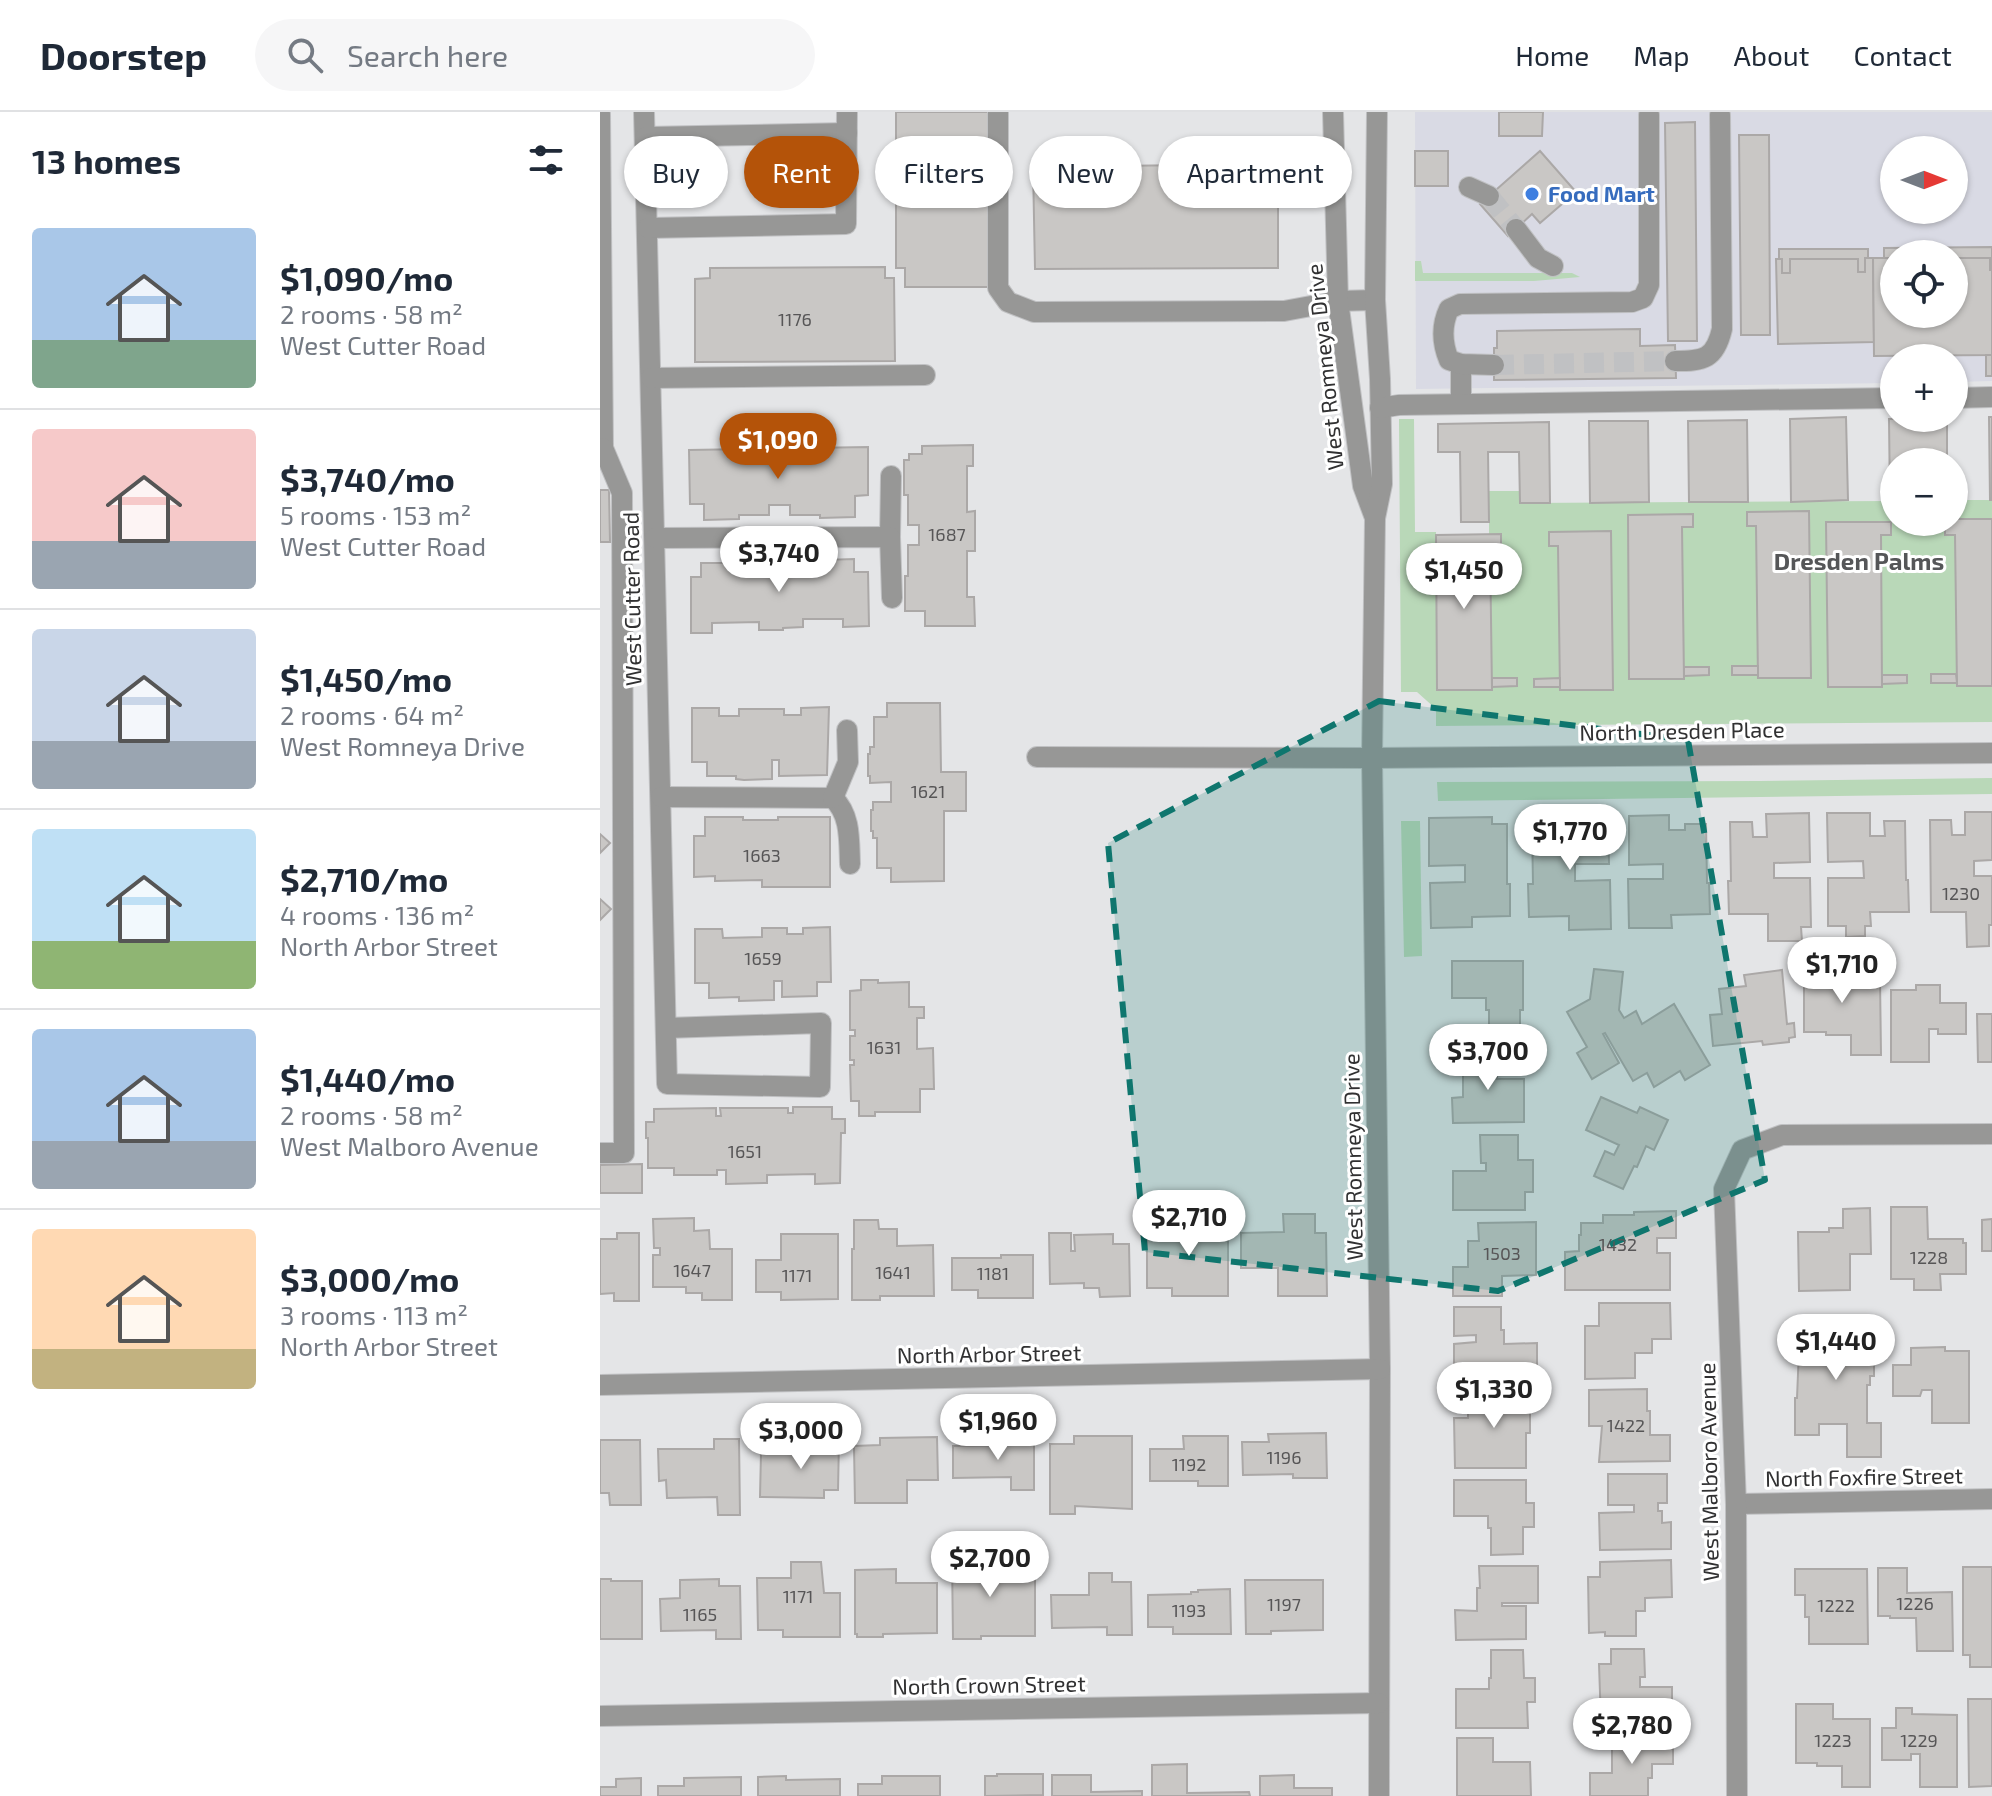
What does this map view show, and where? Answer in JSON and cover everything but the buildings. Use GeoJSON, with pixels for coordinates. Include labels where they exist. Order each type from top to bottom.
{"type":"FeatureCollection","features":[{"type":"Feature","properties":{"kind":"street","name":"West Cutter Road"},"geometry":{"type":"LineString","coordinates":[[644,112],[646,136]]}},
{"type":"Feature","properties":{"kind":"street"},"geometry":{"type":"LineString","coordinates":[[648,228],[846,224],[847,112]]}},
{"type":"Feature","properties":{"kind":"street"},"geometry":{"type":"LineString","coordinates":[[998,112],[998,288],[1008,302],[1034,312],[1284,311],[1338,301],[1375,300]]}},
{"type":"Feature","properties":{"kind":"street","name":"West Romneya Drive"},"geometry":{"type":"LineString","coordinates":[[1333,112],[1338,301],[1363,486],[1375,518]]}},
{"type":"Feature","properties":{"kind":"street","name":"West Romneya Drive"},"geometry":{"type":"LineString","coordinates":[[1377,112],[1375,300],[1382,484],[1375,518],[1372,758],[1380,1369],[1379,1796]]}},
{"type":"Feature","properties":{"kind":"street"},"geometry":{"type":"LineString","coordinates":[[600,114],[601,448],[622,493],[624,1153],[600,1153]]}},
{"type":"Feature","properties":{"kind":"street"},"geometry":{"type":"LineString","coordinates":[[1494,365],[1461,364],[1449,360],[1444,348],[1443,320],[1449,309],[1460,304],[1632,302],[1643,298],[1649,285],[1649,115]]}},
{"type":"Feature","properties":{"kind":"street"},"geometry":{"type":"LineString","coordinates":[[1675,361],[1697,361],[1710,355],[1718,344],[1722,329],[1720,115]]}},
{"type":"Feature","properties":{"kind":"street"},"geometry":{"type":"LineString","coordinates":[[696,136],[847,133]]}},
{"type":"Feature","properties":{"kind":"street"},"geometry":{"type":"LineString","coordinates":[[1469,187],[1489,196]]}},
{"type":"Feature","properties":{"kind":"street","name":"West Cutter Road"},"geometry":{"type":"LineString","coordinates":[[648,208],[667,1084],[820,1087],[821,1023],[666,1028]]}},
{"type":"Feature","properties":{"kind":"street"},"geometry":{"type":"LineString","coordinates":[[1516,229],[1538,258],[1553,266]]}},
{"type":"Feature","properties":{"kind":"street"},"geometry":{"type":"LineString","coordinates":[[1461,364],[1461,404]]}},
{"type":"Feature","properties":{"kind":"street"},"geometry":{"type":"LineString","coordinates":[[651,378],[925,375]]}},
{"type":"Feature","properties":{"kind":"street"},"geometry":{"type":"LineString","coordinates":[[1968,398],[1992,397]]}},
{"type":"Feature","properties":{"kind":"street"},"geometry":{"type":"LineString","coordinates":[[1380,408],[1399,405],[1880,398]]}},
{"type":"Feature","properties":{"kind":"street"},"geometry":{"type":"LineString","coordinates":[[891,476],[892,598]]}},
{"type":"Feature","properties":{"kind":"street"},"geometry":{"type":"LineString","coordinates":[[655,538],[890,537]]}},
{"type":"Feature","properties":{"kind":"street"},"geometry":{"type":"LineString","coordinates":[[833,798],[848,762],[847,730]]}},
{"type":"Feature","properties":{"kind":"street","name":"North Dresden Place"},"geometry":{"type":"LineString","coordinates":[[1037,757],[1372,758],[1992,753]]}},
{"type":"Feature","properties":{"kind":"street"},"geometry":{"type":"LineString","coordinates":[[661,797],[833,798]]}},
{"type":"Feature","properties":{"kind":"street"},"geometry":{"type":"LineString","coordinates":[[833,798],[846,815],[850,864]]}},
{"type":"Feature","properties":{"kind":"street","name":"West Malboro Avenue"},"geometry":{"type":"LineString","coordinates":[[1737,1796],[1736,1504],[1724,1189],[1742,1150],[1782,1135],[1992,1134]]}},
{"type":"Feature","properties":{"kind":"street","name":"North Arbor Street"},"geometry":{"type":"LineString","coordinates":[[600,1385],[1380,1369]]}},
{"type":"Feature","properties":{"kind":"street","name":"North Foxfire Street"},"geometry":{"type":"LineString","coordinates":[[1736,1504],[1992,1499]]}},
{"type":"Feature","properties":{"kind":"street","name":"North Crown Street"},"geometry":{"type":"LineString","coordinates":[[600,1716],[1379,1703]]}},
{"type":"Feature","properties":{"kind":"highlighted area"},"geometry":{"type":"Polygon","coordinates":[[[1379,701],[1688,740],[1765,1180],[1498,1291],[1145,1252],[1108,843],[1379,701]]]}},
{"type":"Feature","properties":{"kind":"shaded area"},"geometry":{"type":"Polygon","coordinates":[[[1415,112],[1992,112],[1992,381],[1968,382],[1968,344],[1880,344],[1880,383],[1416,389],[1415,112]]]}},
{"type":"Feature","properties":{"kind":"green space"},"geometry":{"type":"Polygon","coordinates":[[[1415,261],[1421,261],[1423,273],[1572,273],[1580,277],[1534,281],[1415,281],[1415,261]]]}},
{"type":"Feature","properties":{"kind":"green space"},"geometry":{"type":"Polygon","coordinates":[[[1399,419],[1414,419],[1415,532],[1436,532],[1438,690],[1517,686],[1516,678],[1492,678],[1490,547],[1501,547],[1501,535],[1489,534],[1489,491],[1520,491],[1520,503],[1880,501],[1880,536],[1968,536],[1968,500],[1992,500],[1992,722],[1436,726],[1436,709],[1417,692],[1401,692],[1399,419]]]}},
{"type":"Feature","properties":{"kind":"green space"},"geometry":{"type":"Polygon","coordinates":[[[1992,778],[1992,794],[1438,801],[1437,782],[1760,781],[1992,778]]]}},
{"type":"Feature","properties":{"kind":"green space"},"geometry":{"type":"Polygon","coordinates":[[[1401,821],[1420,821],[1422,956],[1404,957],[1401,821]]]}},
{"type":"Feature","properties":{"kind":"tunnel"},"geometry":{"type":"LineString","coordinates":[[1489,196],[1516,229]]}},
{"type":"Feature","properties":{"kind":"tunnel"},"geometry":{"type":"LineString","coordinates":[[1494,365],[1675,361]]}},
{"type":"Feature","properties":{"kind":"place","name":"Food Mart"},"geometry":{"type":"Point","coordinates":[1532,194]}},
{"type":"Feature","properties":{"kind":"district","name":"Dresden Palms"},"geometry":{"type":"Point","coordinates":[1859,562]}}]}
